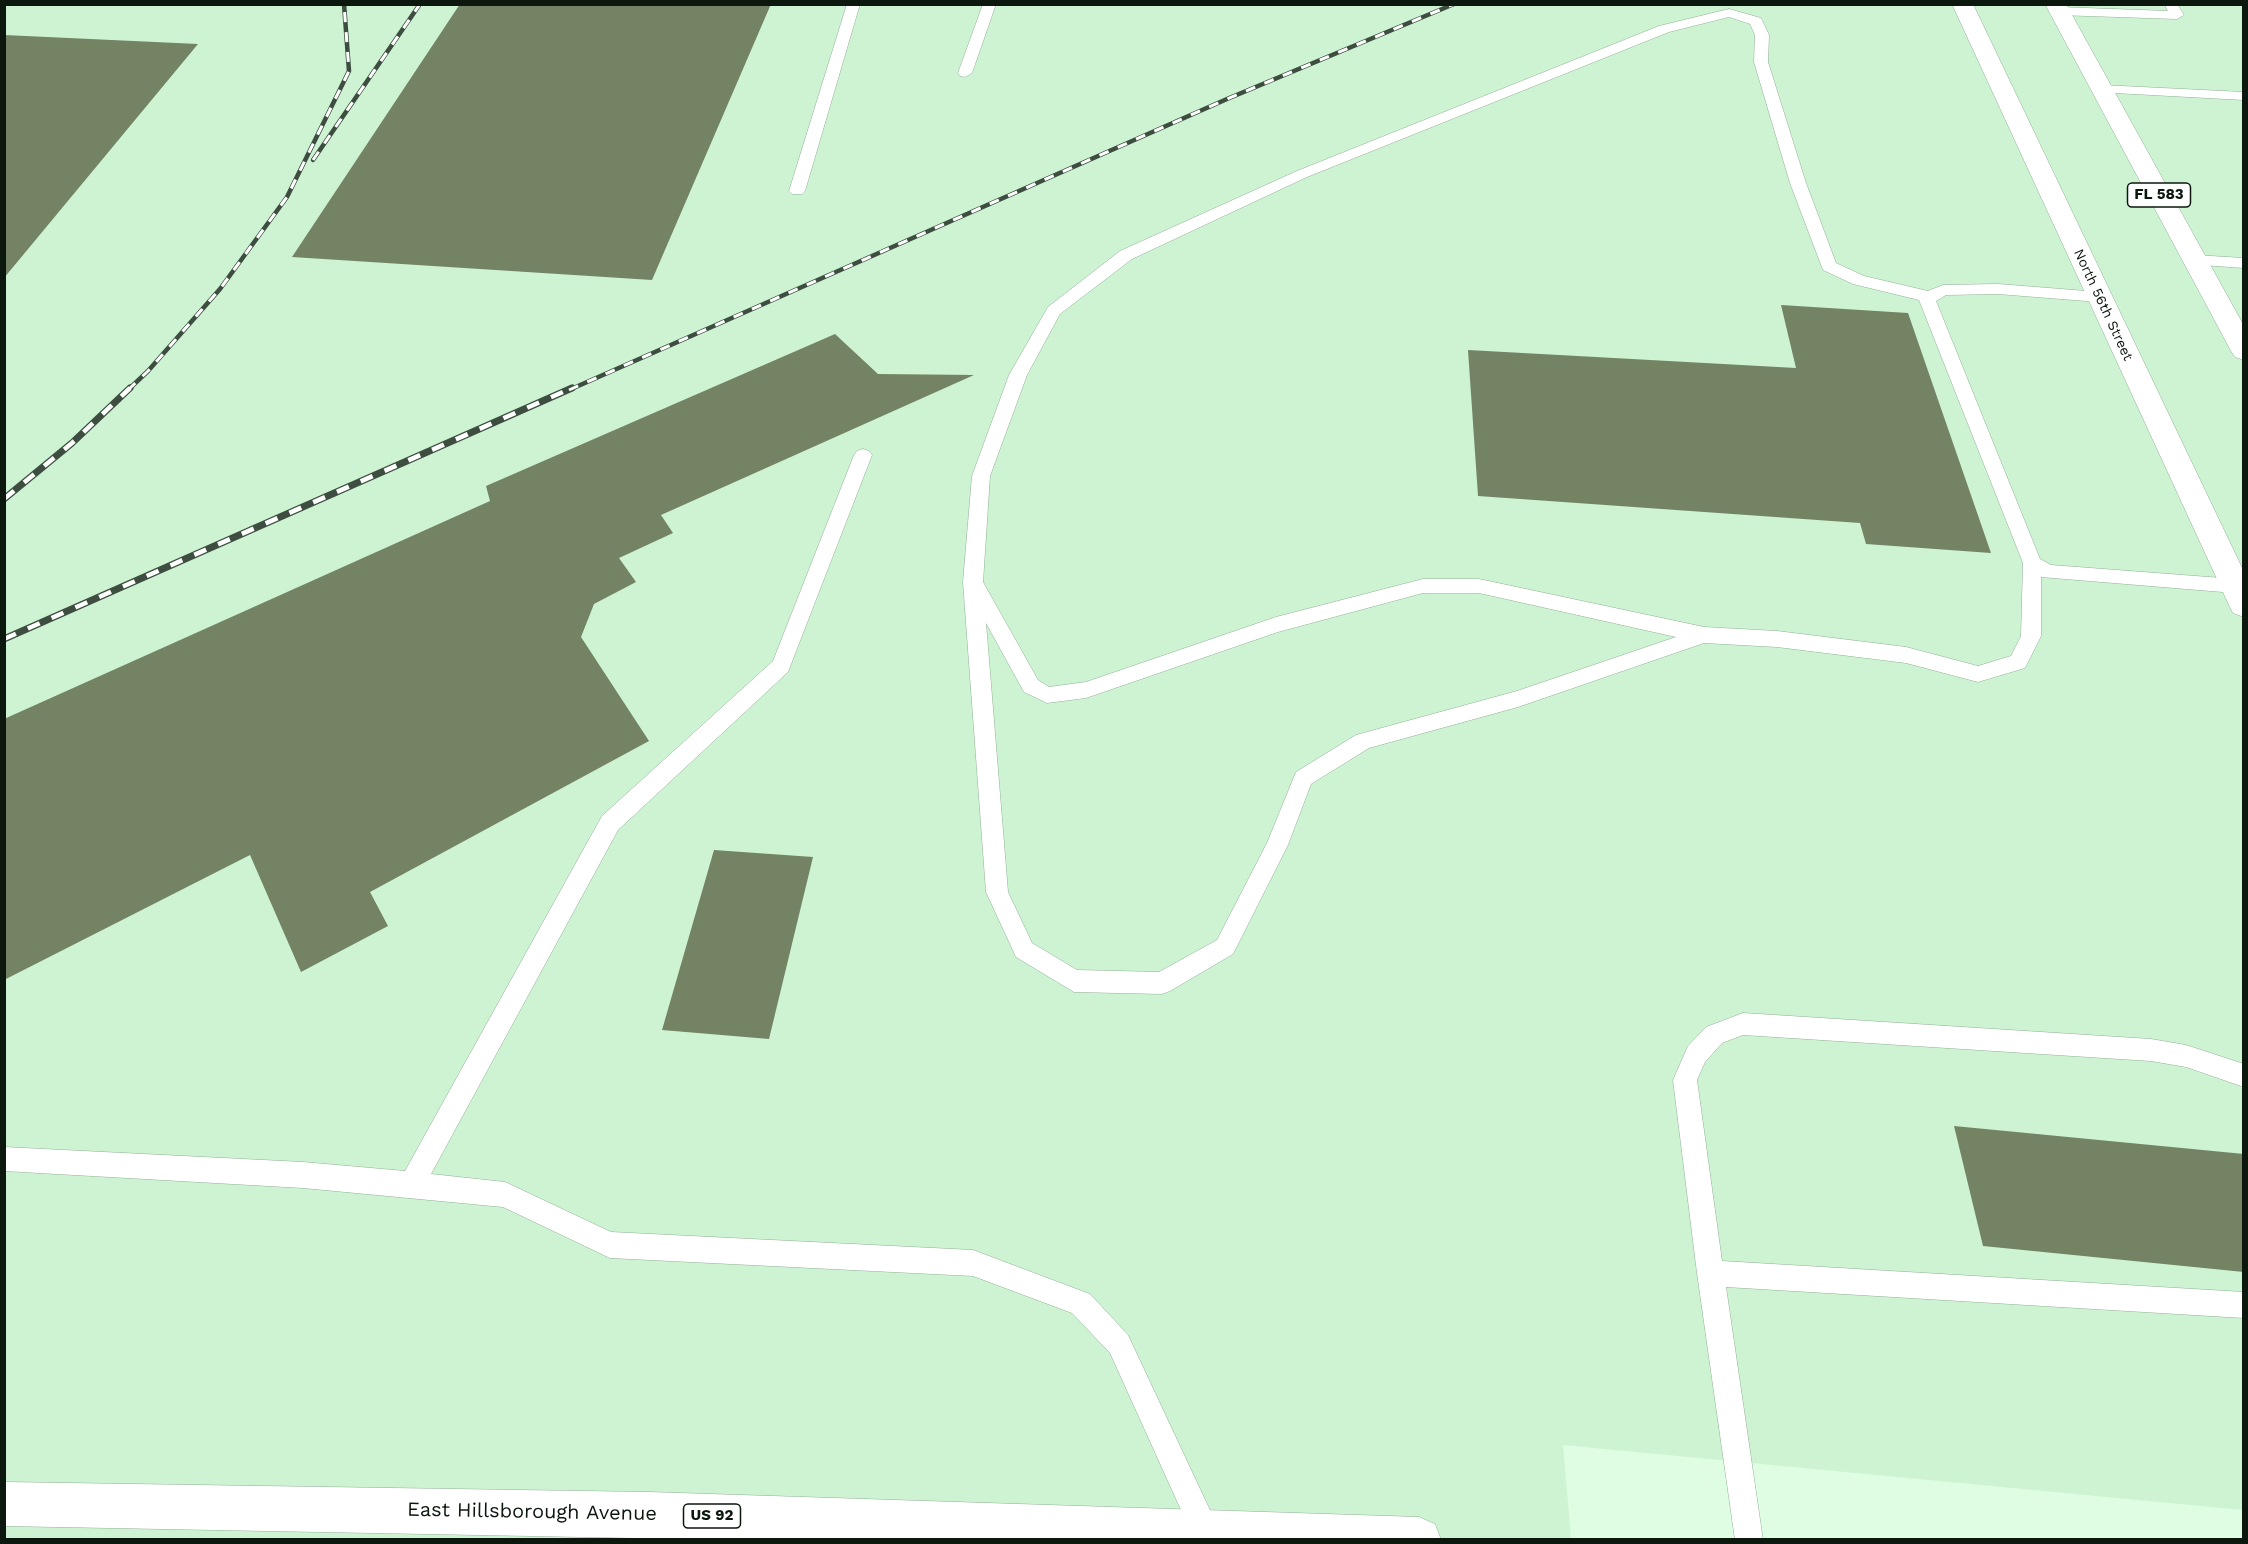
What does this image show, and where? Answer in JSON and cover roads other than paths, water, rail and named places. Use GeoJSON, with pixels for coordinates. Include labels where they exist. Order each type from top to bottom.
{"type":"FeatureCollection","features":[{"type":"Feature","properties":{"kind":"main road","name":"North 56th Street"},"geometry":{"type":"LineString","coordinates":[[1962,4],[2239,596]]}},
{"type":"Feature","properties":{"kind":"main road","name":"FL 583"},"geometry":{"type":"LineString","coordinates":[[2057,8],[2244,351]]}},
{"type":"Feature","properties":{"kind":"main road","name":"East Hillsborough Avenue"},"geometry":{"type":"LineString","coordinates":[[4,1504],[649,1514],[1204,1535],[1419,1539]]}},
{"type":"Feature","properties":{"kind":"lane"},"geometry":{"type":"LineString","coordinates":[[797,190],[854,4]]}},
{"type":"Feature","properties":{"kind":"lane"},"geometry":{"type":"LineString","coordinates":[[965,73],[990,4]]}},
{"type":"Feature","properties":{"kind":"lane"},"geometry":{"type":"LineString","coordinates":[[2057,8],[2177,15],[2170,4]]}},
{"type":"Feature","properties":{"kind":"lane"},"geometry":{"type":"LineString","coordinates":[[1704,635],[1518,699],[1363,741],[1303,778],[1277,845],[1225,946],[1162,983],[1074,981],[1024,950],[997,892],[973,582],[981,476],[1018,375],[1054,311],[1126,255],[1302,174],[1664,29],[1729,13],[1756,21],[1762,35],[1761,62],[1798,183],[1829,266],[1859,280],[1930,297]]}},
{"type":"Feature","properties":{"kind":"lane"},"geometry":{"type":"LineString","coordinates":[[2101,89],[2244,96]]}},
{"type":"Feature","properties":{"kind":"lane"},"geometry":{"type":"LineString","coordinates":[[2194,260],[2244,263]]}},
{"type":"Feature","properties":{"kind":"lane"},"geometry":{"type":"LineString","coordinates":[[973,582],[1031,686],[1047,695],[1086,690],[1276,625],[1423,586],[1479,586],[1704,635],[1777,639],[1906,655],[1978,674],[2018,662],[2031,636],[2032,563],[1927,298],[1943,290],[1998,289],[2099,297]]}},
{"type":"Feature","properties":{"kind":"lane"},"geometry":{"type":"LineString","coordinates":[[412,1184],[610,823],[781,666],[863,454]]}},
{"type":"Feature","properties":{"kind":"lane"},"geometry":{"type":"LineString","coordinates":[[2032,563],[2047,572],[2239,596]]}},
{"type":"Feature","properties":{"kind":"lane"},"geometry":{"type":"LineString","coordinates":[[1749,1539],[1710,1273],[1685,1080],[1696,1054],[1714,1035],[1743,1024],[2151,1050],[2186,1056],[2244,1076]]}},
{"type":"Feature","properties":{"kind":"lane"},"geometry":{"type":"LineString","coordinates":[[4,1159],[291,1174],[412,1184],[505,1195],[610,1245],[973,1263],[1081,1303],[1119,1344],[1204,1535]]}},
{"type":"Feature","properties":{"kind":"lane"},"geometry":{"type":"LineString","coordinates":[[1710,1273],[2244,1305]]}},
{"type":"Feature","properties":{"kind":"railway"},"geometry":{"type":"LineString","coordinates":[[128,390],[148,371],[220,289],[287,197],[349,71],[344,4]]}},
{"type":"Feature","properties":{"kind":"railway"},"geometry":{"type":"LineString","coordinates":[[313,160],[420,4]]}},
{"type":"Feature","properties":{"kind":"railway"},"geometry":{"type":"LineString","coordinates":[[569,390],[1227,99],[1454,4]]}},
{"type":"Feature","properties":{"kind":"railway"},"geometry":{"type":"LineString","coordinates":[[4,499],[72,443],[130,388]]}},
{"type":"Feature","properties":{"kind":"railway"},"geometry":{"type":"LineString","coordinates":[[4,639],[572,388]]}}]}
